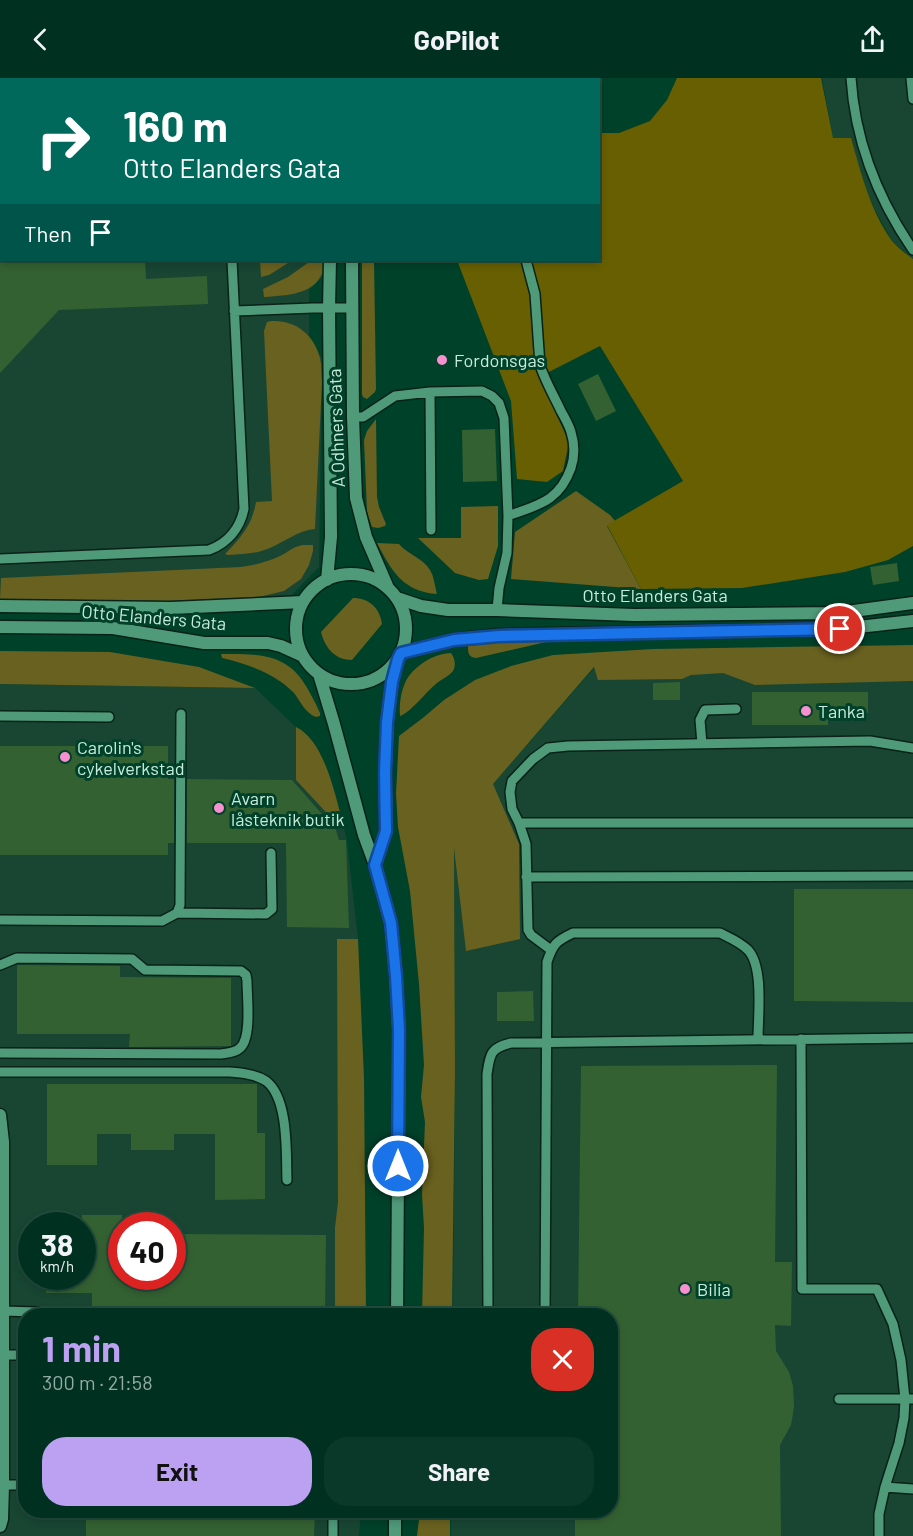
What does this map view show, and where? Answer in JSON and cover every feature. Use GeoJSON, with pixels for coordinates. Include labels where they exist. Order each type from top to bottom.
{"type":"FeatureCollection","features":[{"type":"Feature","properties":{"kind":"street","name":"A Odhners Gata"},"geometry":{"type":"LineString","coordinates":[[327,580],[331,537],[330,261]]}},
{"type":"Feature","properties":{"kind":"street","name":"A Odhners Gata"},"geometry":{"type":"LineString","coordinates":[[352,261],[352,417],[356,498],[366,537],[393,594]]}},
{"type":"Feature","properties":{"kind":"street","name":"Otto Elanders Gata"},"geometry":{"type":"LineString","coordinates":[[327,580],[343,575],[360,575],[375,580],[393,594],[421,606],[447,610],[634,615],[839,613],[913,603]]}},
{"type":"Feature","properties":{"kind":"street"},"geometry":{"type":"LineString","coordinates":[[303,602],[314,589],[327,580]]}},
{"type":"Feature","properties":{"kind":"street"},"geometry":{"type":"LineString","coordinates":[[375,865],[386,831],[387,722],[392,682],[406,635],[405,615],[393,594]]}},
{"type":"Feature","properties":{"kind":"street","name":"Otto Elanders Gata"},"geometry":{"type":"LineString","coordinates":[[0,606],[171,608],[303,602],[296,625],[297,641],[303,656],[319,674],[335,682],[352,684],[378,677],[392,666],[399,656],[454,640],[499,636],[840,629],[913,621]]}},
{"type":"Feature","properties":{"kind":"street","name":"Otto Elanders Gata"},"geometry":{"type":"LineString","coordinates":[[0,627],[113,628],[204,643],[268,643],[303,656]]}},
{"type":"Feature","properties":{"kind":"street"},"geometry":{"type":"LineString","coordinates":[[319,674],[391,923],[399,1030],[397,1308]]}},
{"type":"Feature","properties":{"kind":"street"},"geometry":{"type":"LineString","coordinates":[[0,1115],[3,1142],[3,1485],[0,1526]]}},
{"type":"Feature","properties":{"kind":"street"},"geometry":{"type":"LineString","coordinates":[[395,1518],[395,1536]]}},
{"type":"Feature","properties":{"kind":"lane"},"geometry":{"type":"LineString","coordinates":[[851,78],[859,129],[871,170],[886,206],[913,250]]}},
{"type":"Feature","properties":{"kind":"lane"},"geometry":{"type":"LineString","coordinates":[[911,78],[913,99]]}},
{"type":"Feature","properties":{"kind":"lane"},"geometry":{"type":"LineString","coordinates":[[0,559],[209,550],[221,545],[238,528],[244,509],[232,261]]}},
{"type":"Feature","properties":{"kind":"lane"},"geometry":{"type":"LineString","coordinates":[[508,516],[543,503],[557,494],[568,477],[575,448],[571,431],[540,365],[535,294],[526,261]]}},
{"type":"Feature","properties":{"kind":"lane"},"geometry":{"type":"LineString","coordinates":[[234,311],[351,308]]}},
{"type":"Feature","properties":{"kind":"lane"},"geometry":{"type":"LineString","coordinates":[[352,417],[363,417],[395,396],[430,392],[482,391],[499,403],[504,418],[508,516],[507,553],[496,610]]}},
{"type":"Feature","properties":{"kind":"lane"},"geometry":{"type":"LineString","coordinates":[[430,392],[432,530]]}},
{"type":"Feature","properties":{"kind":"lane"},"geometry":{"type":"LineString","coordinates":[[702,744],[700,720],[705,710],[736,709]]}},
{"type":"Feature","properties":{"kind":"lane"},"geometry":{"type":"LineString","coordinates":[[177,914],[180,904],[181,714]]}},
{"type":"Feature","properties":{"kind":"lane"},"geometry":{"type":"LineString","coordinates":[[0,716],[110,717]]}},
{"type":"Feature","properties":{"kind":"lane"},"geometry":{"type":"LineString","coordinates":[[551,950],[531,935],[528,930],[526,844],[512,809],[510,792],[513,781],[533,759],[548,748],[870,741],[913,748]]}},
{"type":"Feature","properties":{"kind":"lane"},"geometry":{"type":"LineString","coordinates":[[519,823],[913,823]]}},
{"type":"Feature","properties":{"kind":"lane"},"geometry":{"type":"LineString","coordinates":[[0,920],[162,921],[177,914],[266,914],[272,909],[271,853]]}},
{"type":"Feature","properties":{"kind":"lane"},"geometry":{"type":"LineString","coordinates":[[526,877],[913,876]]}},
{"type":"Feature","properties":{"kind":"lane"},"geometry":{"type":"LineString","coordinates":[[545,1308],[547,962],[551,950],[559,940],[573,933],[720,933],[735,939],[749,951],[756,963],[758,1039]]}},
{"type":"Feature","properties":{"kind":"lane"},"geometry":{"type":"LineString","coordinates":[[0,965],[17,958],[132,958],[145,970],[241,971],[246,975],[247,981],[248,1029],[245,1043],[239,1049],[221,1054],[0,1053]]}},
{"type":"Feature","properties":{"kind":"lane"},"geometry":{"type":"LineString","coordinates":[[488,1308],[487,1074],[489,1059],[495,1048],[511,1043],[547,1042],[913,1038]]}},
{"type":"Feature","properties":{"kind":"lane"},"geometry":{"type":"LineString","coordinates":[[801,1039],[802,1289],[877,1289],[893,1324],[909,1399],[879,1514],[879,1536]]}},
{"type":"Feature","properties":{"kind":"lane"},"geometry":{"type":"LineString","coordinates":[[0,1072],[243,1073],[259,1078],[267,1082],[273,1090],[284,1121],[287,1180]]}},
{"type":"Feature","properties":{"kind":"lane"},"geometry":{"type":"LineString","coordinates":[[2,1311],[18,1311]]}},
{"type":"Feature","properties":{"kind":"lane"},"geometry":{"type":"LineString","coordinates":[[2,1355],[18,1355]]}},
{"type":"Feature","properties":{"kind":"lane"},"geometry":{"type":"LineString","coordinates":[[839,1399],[909,1399]]}},
{"type":"Feature","properties":{"kind":"lane"},"geometry":{"type":"LineString","coordinates":[[903,1425],[913,1425]]}},
{"type":"Feature","properties":{"kind":"lane"},"geometry":{"type":"LineString","coordinates":[[3,1485],[18,1485]]}},
{"type":"Feature","properties":{"kind":"lane"},"geometry":{"type":"LineString","coordinates":[[885,1487],[913,1488]]}},
{"type":"Feature","properties":{"kind":"lane"},"geometry":{"type":"LineString","coordinates":[[333,1518],[333,1536]]}},
{"type":"Feature","properties":{"kind":"shaded area"},"geometry":{"type":"Polygon","coordinates":[[[677,78],[821,78],[833,138],[851,138],[867,191],[884,229],[892,241],[913,259],[913,546],[888,560],[845,572],[742,588],[641,589],[607,525],[683,481],[600,346],[539,377],[569,442],[563,471],[547,482],[517,479],[511,401],[457,261],[600,261],[600,133],[619,133],[650,121],[667,100],[677,78]]]}},
{"type":"Feature","properties":{"kind":"shaded area"},"geometry":{"type":"Polygon","coordinates":[[[822,78],[913,78],[913,259],[893,242],[863,183],[833,138],[822,78]]]}},
{"type":"Feature","properties":{"kind":"shaded area"},"geometry":{"type":"Polygon","coordinates":[[[0,261],[325,261],[325,274],[309,290],[309,335],[322,359],[319,567],[288,599],[135,605],[0,603],[0,261]]]}},
{"type":"Feature","properties":{"kind":"shaded area"},"geometry":{"type":"Polygon","coordinates":[[[260,261],[291,261],[269,275],[261,277],[260,261]]]}},
{"type":"Feature","properties":{"kind":"shaded area"},"geometry":{"type":"Polygon","coordinates":[[[311,261],[325,261],[319,280],[304,291],[264,297],[263,289],[288,277],[311,261]]]}},
{"type":"Feature","properties":{"kind":"shaded area"},"geometry":{"type":"Polygon","coordinates":[[[362,261],[374,261],[376,389],[367,399],[362,394],[362,261]]]}},
{"type":"Feature","properties":{"kind":"shaded area"},"geometry":{"type":"Polygon","coordinates":[[[267,322],[289,323],[303,330],[313,342],[320,358],[322,382],[315,529],[297,534],[265,550],[228,555],[225,554],[249,524],[256,502],[272,501],[264,331],[267,322]]]}},
{"type":"Feature","properties":{"kind":"shaded area"},"geometry":{"type":"Polygon","coordinates":[[[376,419],[377,497],[386,524],[378,528],[372,527],[367,512],[364,440],[367,431],[376,419]]]}},
{"type":"Feature","properties":{"kind":"shaded area"},"geometry":{"type":"Polygon","coordinates":[[[576,491],[615,521],[607,526],[641,589],[511,579],[515,532],[576,491]]]}},
{"type":"Feature","properties":{"kind":"shaded area"},"geometry":{"type":"Polygon","coordinates":[[[498,506],[498,546],[488,579],[479,580],[455,573],[418,538],[461,538],[461,507],[498,506]]]}},
{"type":"Feature","properties":{"kind":"shaded area"},"geometry":{"type":"Polygon","coordinates":[[[377,543],[399,544],[423,562],[431,572],[437,594],[415,589],[407,584],[393,570],[377,543]]]}},
{"type":"Feature","properties":{"kind":"shaded area"},"geometry":{"type":"Polygon","coordinates":[[[302,545],[313,545],[313,551],[309,565],[301,579],[284,591],[259,597],[167,601],[0,599],[1,578],[241,567],[271,560],[302,545]]]}},
{"type":"Feature","properties":{"kind":"shaded area"},"geometry":{"type":"Polygon","coordinates":[[[353,598],[359,598],[373,605],[379,613],[382,624],[352,660],[341,658],[332,652],[321,632],[353,598]]]}},
{"type":"Feature","properties":{"kind":"shaded area"},"geometry":{"type":"Polygon","coordinates":[[[555,640],[476,658],[470,656],[468,651],[468,646],[478,644],[555,640]]]}},
{"type":"Feature","properties":{"kind":"shaded area"},"geometry":{"type":"Polygon","coordinates":[[[913,645],[913,681],[755,685],[723,673],[691,675],[682,679],[598,680],[594,667],[493,784],[519,844],[520,939],[466,951],[454,848],[455,1072],[452,1308],[422,1308],[424,1228],[422,1194],[425,1122],[421,1097],[424,1065],[410,891],[398,827],[396,794],[399,736],[444,700],[475,680],[511,666],[553,655],[653,649],[913,645]]]}},
{"type":"Feature","properties":{"kind":"shaded area"},"geometry":{"type":"Polygon","coordinates":[[[0,651],[110,652],[199,667],[255,688],[0,684],[0,651]]]}},
{"type":"Feature","properties":{"kind":"shaded area"},"geometry":{"type":"Polygon","coordinates":[[[451,653],[455,662],[453,671],[409,711],[400,716],[402,690],[408,677],[418,666],[431,658],[451,653]]]}},
{"type":"Feature","properties":{"kind":"shaded area"},"geometry":{"type":"Polygon","coordinates":[[[221,654],[266,656],[286,664],[305,684],[320,716],[316,717],[309,713],[294,693],[278,680],[251,666],[222,658],[221,654]]]}},
{"type":"Feature","properties":{"kind":"shaded area"},"geometry":{"type":"Polygon","coordinates":[[[595,667],[913,676],[913,1536],[451,1536],[451,1518],[618,1518],[618,1308],[453,1308],[454,840],[493,784],[595,667]]]}},
{"type":"Feature","properties":{"kind":"shaded area"},"geometry":{"type":"Polygon","coordinates":[[[0,684],[255,688],[303,731],[315,745],[328,771],[347,841],[358,939],[365,1308],[18,1308],[18,1518],[360,1518],[359,1536],[0,1536],[0,684]]]}},
{"type":"Feature","properties":{"kind":"shaded area"},"geometry":{"type":"Polygon","coordinates":[[[296,727],[306,734],[322,757],[344,827],[336,823],[296,780],[296,727]]]}},
{"type":"Feature","properties":{"kind":"shaded area"},"geometry":{"type":"Polygon","coordinates":[[[337,939],[358,939],[364,1078],[366,1308],[335,1308],[335,1228],[338,1202],[337,939]]]}},
{"type":"Feature","properties":{"kind":"shaded area"},"geometry":{"type":"Polygon","coordinates":[[[419,1518],[450,1518],[450,1536],[417,1536],[419,1518]]]}},
{"type":"Feature","properties":{"kind":"building"},"geometry":{"type":"Polygon","coordinates":[[[0,261],[145,261],[146,279],[207,276],[208,304],[59,310],[0,373],[0,261]]]}},
{"type":"Feature","properties":{"kind":"building"},"geometry":{"type":"Polygon","coordinates":[[[598,374],[616,411],[596,421],[578,384],[598,374]]]}},
{"type":"Feature","properties":{"kind":"building"},"geometry":{"type":"Polygon","coordinates":[[[495,429],[497,481],[463,482],[462,430],[495,429]]]}},
{"type":"Feature","properties":{"kind":"building"},"geometry":{"type":"Polygon","coordinates":[[[897,563],[899,581],[873,585],[870,567],[897,563]]]}},
{"type":"Feature","properties":{"kind":"building"},"geometry":{"type":"Polygon","coordinates":[[[680,682],[680,700],[653,700],[653,683],[680,682]]]}},
{"type":"Feature","properties":{"kind":"building"},"geometry":{"type":"Polygon","coordinates":[[[752,692],[868,692],[868,713],[828,713],[828,725],[752,725],[752,692]]]}},
{"type":"Feature","properties":{"kind":"building"},"geometry":{"type":"Polygon","coordinates":[[[0,746],[168,746],[168,779],[174,779],[174,843],[168,843],[168,855],[0,855],[0,746]]]}},
{"type":"Feature","properties":{"kind":"building"},"geometry":{"type":"Polygon","coordinates":[[[187,779],[292,780],[336,830],[339,840],[346,840],[349,928],[287,927],[286,843],[187,843],[187,779]]]}},
{"type":"Feature","properties":{"kind":"building"},"geometry":{"type":"Polygon","coordinates":[[[794,889],[913,889],[913,1002],[794,1001],[794,889]]]}},
{"type":"Feature","properties":{"kind":"building"},"geometry":{"type":"Polygon","coordinates":[[[17,965],[120,966],[120,977],[231,978],[231,1046],[129,1047],[130,1034],[17,1034],[17,965]]]}},
{"type":"Feature","properties":{"kind":"building"},"geometry":{"type":"Polygon","coordinates":[[[533,991],[534,1021],[497,1021],[497,992],[533,991]]]}},
{"type":"Feature","properties":{"kind":"building","name":"Bilia"},"geometry":{"type":"Polygon","coordinates":[[[777,1065],[775,1262],[792,1262],[791,1326],[775,1325],[776,1351],[789,1372],[793,1386],[794,1407],[791,1425],[780,1445],[781,1536],[575,1536],[575,1518],[618,1518],[618,1308],[578,1308],[581,1066],[777,1065]]]}},
{"type":"Feature","properties":{"kind":"building"},"geometry":{"type":"Polygon","coordinates":[[[47,1084],[257,1084],[257,1133],[265,1133],[265,1199],[215,1200],[215,1134],[174,1134],[174,1150],[131,1150],[131,1134],[97,1134],[97,1165],[47,1165],[47,1084]]]}},
{"type":"Feature","properties":{"kind":"building"},"geometry":{"type":"Polygon","coordinates":[[[96,1215],[108,1215],[108,1290],[186,1290],[186,1234],[326,1235],[325,1308],[92,1307],[92,1293],[46,1293],[46,1290],[96,1290],[96,1215]]]}},
{"type":"Feature","properties":{"kind":"building"},"geometry":{"type":"Polygon","coordinates":[[[86,1518],[315,1518],[314,1536],[86,1536],[86,1518]]]}},
{"type":"Feature","properties":{"kind":"place","name":"Fordonsgas"},"geometry":{"type":"Point","coordinates":[442,360]}},
{"type":"Feature","properties":{"kind":"place","name":"Tanka"},"geometry":{"type":"Point","coordinates":[806,711]}},
{"type":"Feature","properties":{"kind":"place","name":"Carolin's cykelverkstad"},"geometry":{"type":"Point","coordinates":[65,757]}},
{"type":"Feature","properties":{"kind":"place","name":"Avarn låsteknik butik"},"geometry":{"type":"Point","coordinates":[219,808]}},
{"type":"Feature","properties":{"kind":"place","name":"Bilia"},"geometry":{"type":"Point","coordinates":[685,1289]}},
{"type":"Feature","properties":{"kind":"route"},"geometry":{"type":"LineString","coordinates":[[398,1166],[399,1030],[396,976],[391,923],[375,865],[386,831],[387,722],[392,682],[401,653],[454,640],[499,636],[840,629]]}}]}
